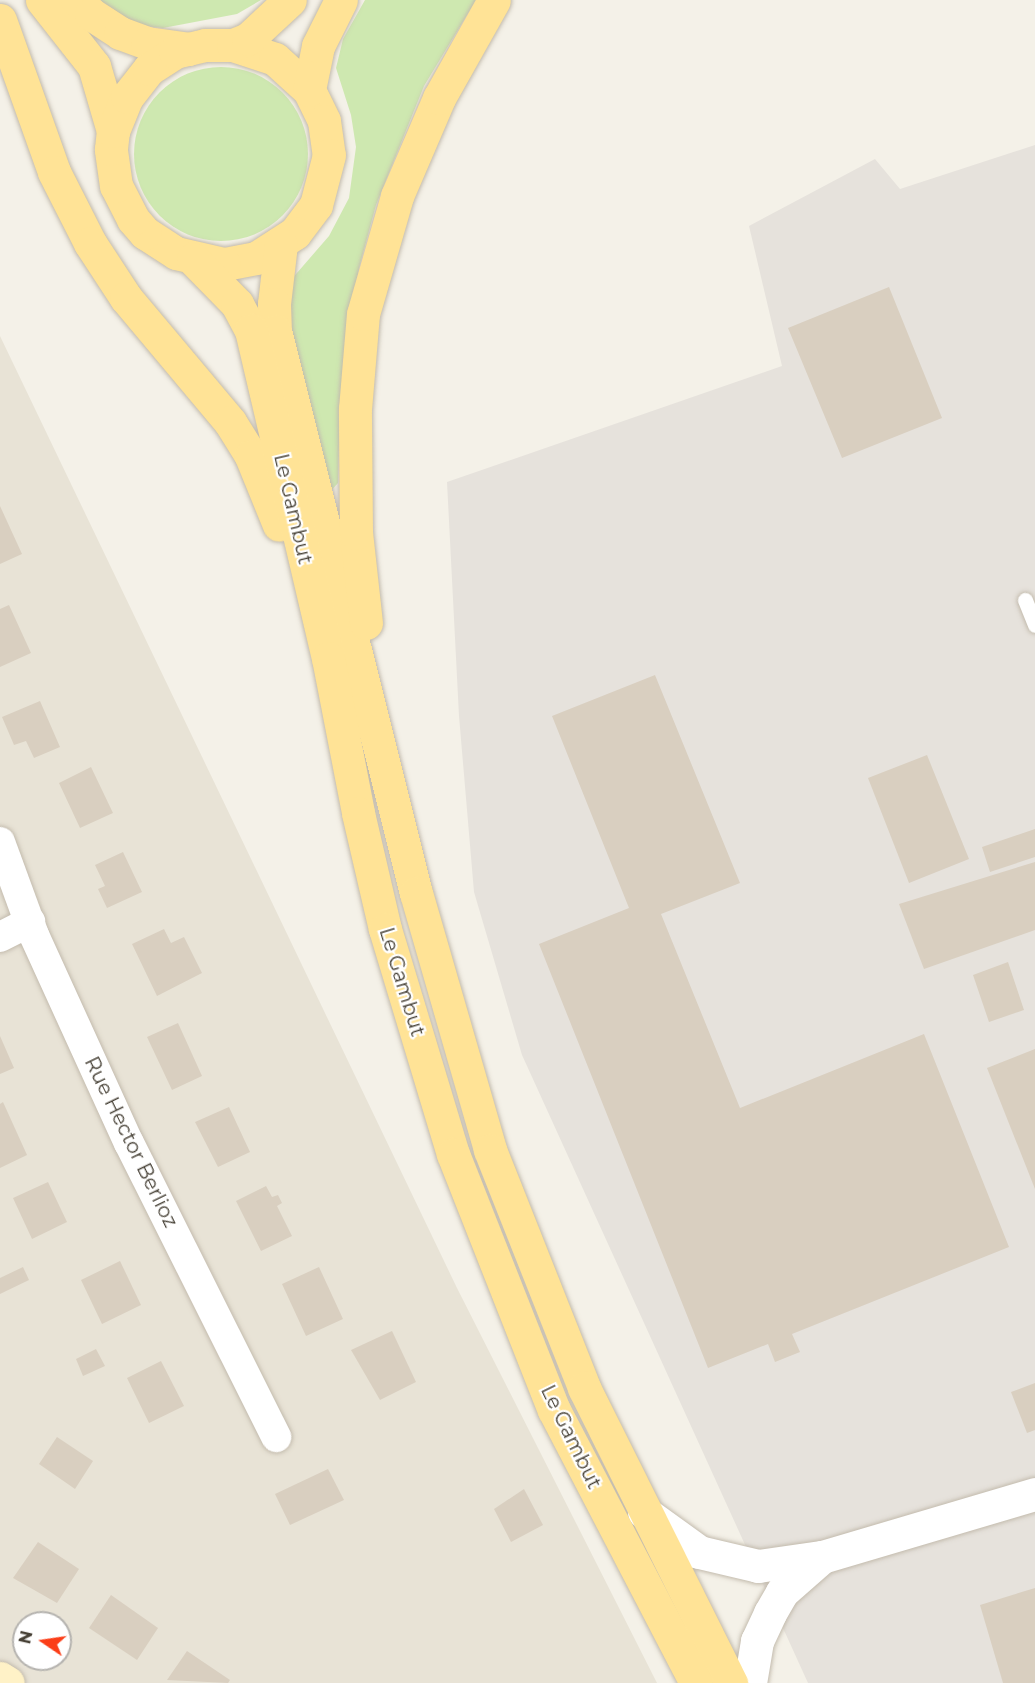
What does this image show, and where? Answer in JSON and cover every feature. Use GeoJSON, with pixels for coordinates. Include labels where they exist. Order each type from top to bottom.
{"type":"FeatureCollection","features":[{"type":"Feature","properties":{"kind":"main road"},"geometry":{"type":"LineString","coordinates":[[42,0],[94,66],[113,131],[112,168],[123,203],[152,238],[193,259],[241,263],[281,244],[316,205],[327,173],[328,138],[309,90],[275,59],[233,45],[189,49],[147,42],[120,33],[91,14],[77,0]]}},
{"type":"Feature","properties":{"kind":"main road"},"geometry":{"type":"LineString","coordinates":[[233,45],[264,27],[290,0]]}},
{"type":"Feature","properties":{"kind":"main road"},"geometry":{"type":"LineString","coordinates":[[309,90],[318,46],[341,0]]}},
{"type":"Feature","properties":{"kind":"main road"},"geometry":{"type":"LineString","coordinates":[[380,747],[356,532],[355,409],[363,314],[397,196],[439,98],[494,0]]}},
{"type":"Feature","properties":{"kind":"main road"},"geometry":{"type":"LineString","coordinates":[[0,20],[54,172],[90,243],[126,298],[209,393],[251,456],[266,489],[358,813]]}},
{"type":"Feature","properties":{"kind":"main road"},"geometry":{"type":"LineString","coordinates":[[113,131],[127,97],[149,69],[189,49]]}},
{"type":"Feature","properties":{"kind":"main road"},"geometry":{"type":"LineString","coordinates":[[281,244],[274,304],[275,332],[380,747]]}},
{"type":"Feature","properties":{"kind":"main road","name":"Le Gambut"},"geometry":{"type":"LineString","coordinates":[[193,259],[237,304],[251,330],[328,658],[358,813],[385,929],[453,1154],[554,1410],[696,1683]]}},
{"type":"Feature","properties":{"kind":"main road","name":"Le Gambut"},"geometry":{"type":"LineString","coordinates":[[380,747],[416,893],[490,1150],[584,1388],[731,1683]]}},
{"type":"Feature","properties":{"kind":"main road"},"geometry":{"type":"LineString","coordinates":[[0,1678],[8,1683]]}},
{"type":"Feature","properties":{"kind":"street","name":"Rue Hector Berlioz"},"geometry":{"type":"LineString","coordinates":[[0,842],[30,922],[129,1143],[276,1437]]}},
{"type":"Feature","properties":{"kind":"street"},"geometry":{"type":"LineString","coordinates":[[0,937],[30,922]]}},
{"type":"Feature","properties":{"kind":"street"},"geometry":{"type":"LineString","coordinates":[[644,1512],[699,1552],[758,1566],[822,1557],[1035,1494]]}},
{"type":"Feature","properties":{"kind":"street"},"geometry":{"type":"LineString","coordinates":[[750,1683],[757,1641],[782,1592],[822,1557]]}},
{"type":"Feature","properties":{"kind":"lane"},"geometry":{"type":"LineString","coordinates":[[1025,600],[1035,625]]}},
{"type":"Feature","properties":{"kind":"shaded area"},"geometry":{"type":"Polygon","coordinates":[[[1035,145],[1035,1683],[808,1683],[522,1055],[474,892],[459,716],[447,482],[782,366],[749,226],[875,159],[900,189],[1035,145]]]}},
{"type":"Feature","properties":{"kind":"shaded area"},"geometry":{"type":"Polygon","coordinates":[[[0,336],[457,1288],[657,1683],[0,1683],[0,336]]]}},
{"type":"Feature","properties":{"kind":"green space"},"geometry":{"type":"Polygon","coordinates":[[[93,0],[261,0],[237,14],[163,28],[135,25],[93,0]]]}},
{"type":"Feature","properties":{"kind":"green space"},"geometry":{"type":"Polygon","coordinates":[[[365,0],[476,0],[424,86],[376,205],[359,268],[340,401],[338,483],[330,492],[286,329],[290,281],[329,236],[349,198],[356,147],[351,115],[336,68],[343,39],[365,0]]]}},
{"type":"Feature","properties":{"kind":"green space"},"geometry":{"type":"Polygon","coordinates":[[[221,67],[254,74],[269,82],[282,93],[293,106],[301,121],[308,154],[301,187],[293,202],[282,215],[269,226],[254,234],[221,241],[188,234],[173,226],[160,215],[149,202],[141,187],[134,154],[141,121],[149,106],[160,93],[173,82],[188,74],[221,67]]]}},
{"type":"Feature","properties":{"kind":"building"},"geometry":{"type":"Polygon","coordinates":[[[889,287],[942,418],[842,458],[788,328],[889,287]]]}},
{"type":"Feature","properties":{"kind":"building"},"geometry":{"type":"Polygon","coordinates":[[[0,506],[22,554],[0,564],[0,506]]]}},
{"type":"Feature","properties":{"kind":"building"},"geometry":{"type":"Polygon","coordinates":[[[9,605],[31,653],[0,667],[0,609],[9,605]]]}},
{"type":"Feature","properties":{"kind":"building"},"geometry":{"type":"Polygon","coordinates":[[[655,675],[740,883],[661,914],[740,1108],[924,1034],[1009,1247],[792,1334],[800,1352],[775,1362],[768,1344],[708,1368],[539,944],[629,908],[552,716],[655,675]]]}},
{"type":"Feature","properties":{"kind":"building"},"geometry":{"type":"Polygon","coordinates":[[[40,701],[60,747],[34,758],[26,741],[14,745],[2,717],[40,701]]]}},
{"type":"Feature","properties":{"kind":"building"},"geometry":{"type":"Polygon","coordinates":[[[927,755],[969,859],[909,883],[868,778],[927,755]]]}},
{"type":"Feature","properties":{"kind":"building"},"geometry":{"type":"Polygon","coordinates":[[[91,767],[113,813],[80,828],[59,783],[91,767]]]}},
{"type":"Feature","properties":{"kind":"building"},"geometry":{"type":"Polygon","coordinates":[[[1035,829],[1035,857],[990,872],[982,847],[1035,829]]]}},
{"type":"Feature","properties":{"kind":"building"},"geometry":{"type":"Polygon","coordinates":[[[123,852],[142,892],[107,908],[98,889],[105,886],[95,865],[123,852]]]}},
{"type":"Feature","properties":{"kind":"building"},"geometry":{"type":"Polygon","coordinates":[[[1035,862],[1035,930],[924,969],[899,904],[1035,862]]]}},
{"type":"Feature","properties":{"kind":"building"},"geometry":{"type":"Polygon","coordinates":[[[164,929],[171,943],[184,937],[202,973],[157,996],[132,944],[164,929]]]}},
{"type":"Feature","properties":{"kind":"building"},"geometry":{"type":"Polygon","coordinates":[[[1008,962],[1024,1010],[989,1022],[973,975],[1008,962]]]}},
{"type":"Feature","properties":{"kind":"building"},"geometry":{"type":"Polygon","coordinates":[[[178,1023],[202,1076],[172,1090],[147,1037],[178,1023]]]}},
{"type":"Feature","properties":{"kind":"building"},"geometry":{"type":"Polygon","coordinates":[[[0,1036],[14,1068],[0,1074],[0,1036]]]}},
{"type":"Feature","properties":{"kind":"building"},"geometry":{"type":"Polygon","coordinates":[[[1035,1049],[1035,1189],[987,1068],[1035,1049]]]}},
{"type":"Feature","properties":{"kind":"building"},"geometry":{"type":"Polygon","coordinates":[[[3,1102],[27,1155],[0,1168],[0,1104],[3,1102]]]}},
{"type":"Feature","properties":{"kind":"building"},"geometry":{"type":"Polygon","coordinates":[[[229,1107],[250,1152],[218,1167],[195,1122],[229,1107]]]}},
{"type":"Feature","properties":{"kind":"building"},"geometry":{"type":"Polygon","coordinates":[[[48,1182],[67,1222],[32,1239],[13,1198],[48,1182]]]}},
{"type":"Feature","properties":{"kind":"building"},"geometry":{"type":"Polygon","coordinates":[[[266,1186],[272,1197],[278,1195],[282,1203],[277,1206],[292,1236],[261,1251],[236,1201],[266,1186]]]}},
{"type":"Feature","properties":{"kind":"building"},"geometry":{"type":"Polygon","coordinates":[[[120,1261],[141,1305],[102,1324],[81,1280],[120,1261]]]}},
{"type":"Feature","properties":{"kind":"building"},"geometry":{"type":"Polygon","coordinates":[[[23,1267],[29,1280],[0,1294],[0,1278],[23,1267]]]}},
{"type":"Feature","properties":{"kind":"building"},"geometry":{"type":"Polygon","coordinates":[[[319,1267],[343,1319],[306,1336],[282,1284],[319,1267]]]}},
{"type":"Feature","properties":{"kind":"building"},"geometry":{"type":"Polygon","coordinates":[[[392,1331],[416,1382],[380,1400],[351,1350],[392,1331]]]}},
{"type":"Feature","properties":{"kind":"building"},"geometry":{"type":"Polygon","coordinates":[[[96,1349],[105,1366],[83,1376],[76,1359],[96,1349]]]}},
{"type":"Feature","properties":{"kind":"building"},"geometry":{"type":"Polygon","coordinates":[[[161,1361],[184,1406],[149,1423],[127,1378],[161,1361]]]}},
{"type":"Feature","properties":{"kind":"building"},"geometry":{"type":"Polygon","coordinates":[[[1035,1383],[1035,1430],[1027,1433],[1011,1392],[1035,1383]]]}},
{"type":"Feature","properties":{"kind":"building"},"geometry":{"type":"Polygon","coordinates":[[[57,1437],[93,1461],[75,1489],[39,1464],[57,1437]]]}},
{"type":"Feature","properties":{"kind":"building"},"geometry":{"type":"Polygon","coordinates":[[[328,1469],[344,1500],[290,1525],[275,1494],[328,1469]]]}},
{"type":"Feature","properties":{"kind":"building"},"geometry":{"type":"Polygon","coordinates":[[[524,1489],[543,1525],[511,1542],[494,1509],[524,1489]]]}},
{"type":"Feature","properties":{"kind":"building"},"geometry":{"type":"Polygon","coordinates":[[[38,1542],[79,1569],[57,1603],[13,1578],[38,1542]]]}},
{"type":"Feature","properties":{"kind":"building"},"geometry":{"type":"Polygon","coordinates":[[[1035,1588],[1035,1683],[1003,1683],[980,1605],[1035,1588]]]}},
{"type":"Feature","properties":{"kind":"building"},"geometry":{"type":"Polygon","coordinates":[[[111,1595],[158,1628],[137,1660],[89,1628],[111,1595]]]}},
{"type":"Feature","properties":{"kind":"building"},"geometry":{"type":"Polygon","coordinates":[[[187,1651],[230,1680],[228,1683],[167,1680],[187,1651]]]}}]}
